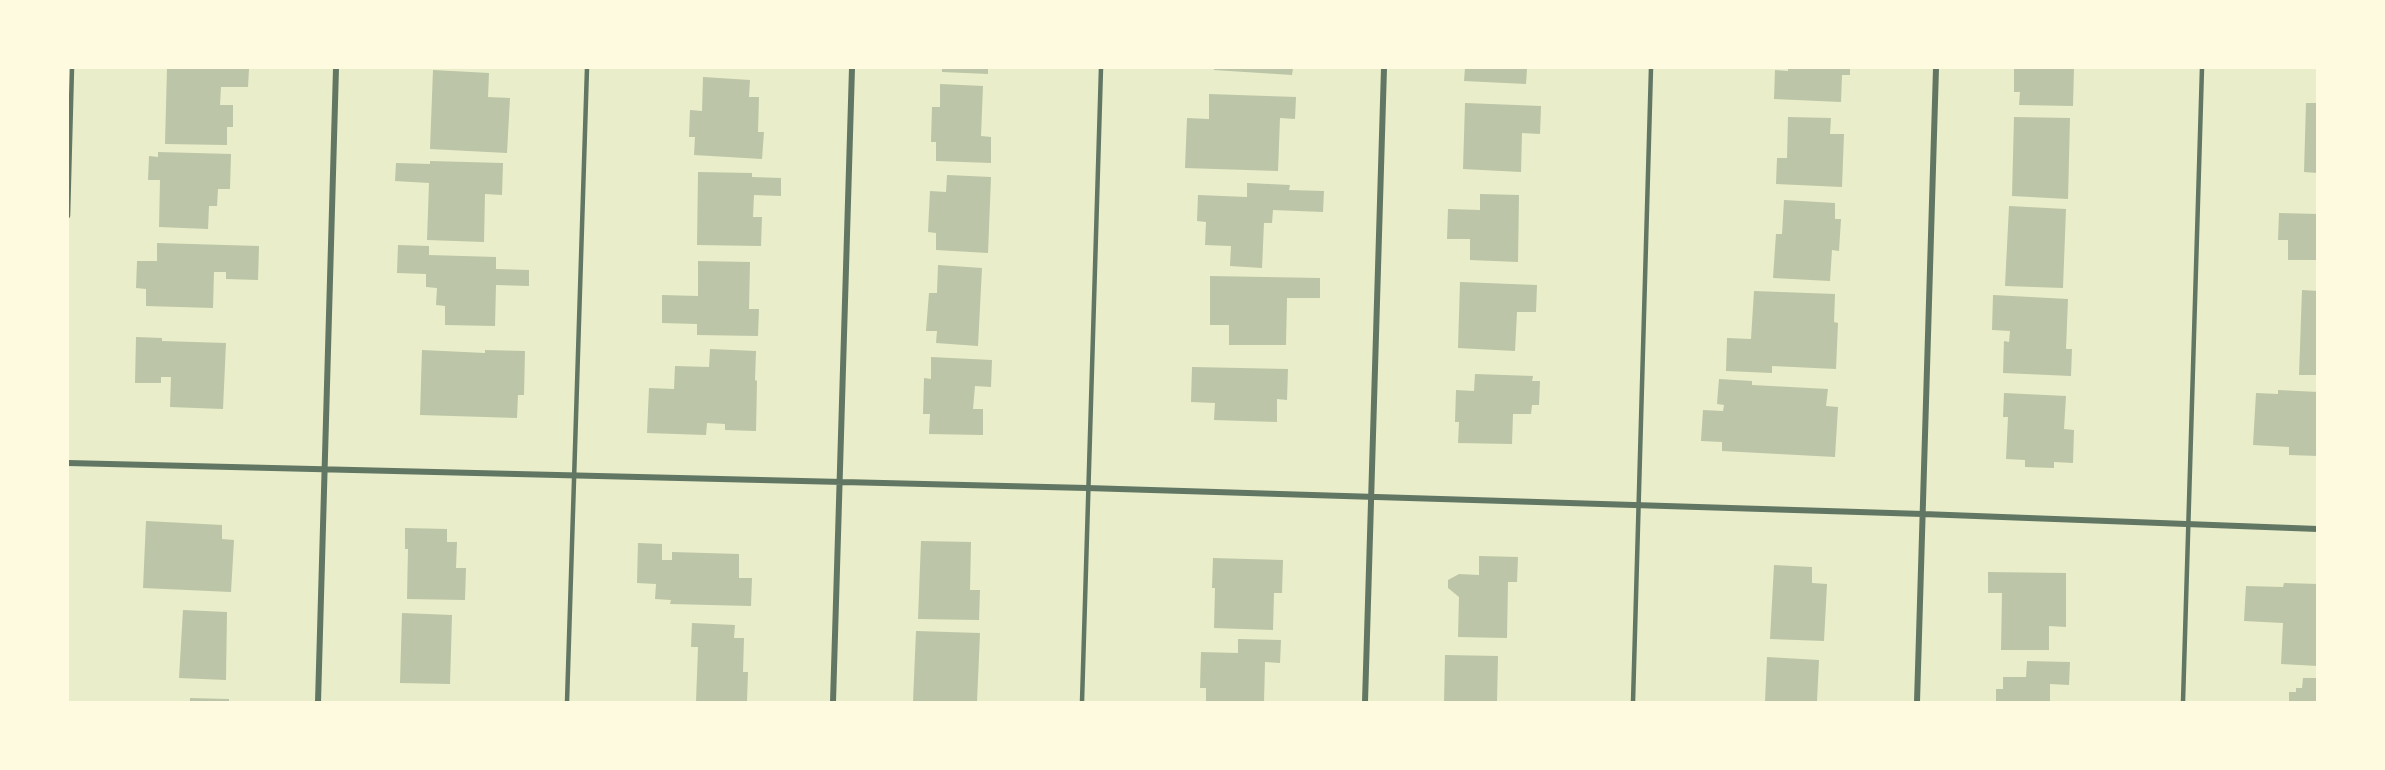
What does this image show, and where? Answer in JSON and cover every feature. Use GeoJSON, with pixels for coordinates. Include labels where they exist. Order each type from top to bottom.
{"type":"FeatureCollection","features":[{"type":"Feature","properties":{"kind":"street"},"geometry":{"type":"LineString","coordinates":[[318,702],[336,68]]}},
{"type":"Feature","properties":{"kind":"street"},"geometry":{"type":"LineString","coordinates":[[833,702],[852,68]]}},
{"type":"Feature","properties":{"kind":"street"},"geometry":{"type":"LineString","coordinates":[[1365,702],[1384,68]]}},
{"type":"Feature","properties":{"kind":"street"},"geometry":{"type":"LineString","coordinates":[[1917,702],[1936,68]]}},
{"type":"Feature","properties":{"kind":"street"},"geometry":{"type":"LineString","coordinates":[[68,463],[1371,496],[1923,513],[2318,529]]}},
{"type":"Feature","properties":{"kind":"lane"},"geometry":{"type":"LineString","coordinates":[[68,216],[72,68]]}},
{"type":"Feature","properties":{"kind":"lane"},"geometry":{"type":"LineString","coordinates":[[567,702],[587,68]]}},
{"type":"Feature","properties":{"kind":"lane"},"geometry":{"type":"LineString","coordinates":[[1082,702],[1101,68]]}},
{"type":"Feature","properties":{"kind":"lane"},"geometry":{"type":"LineString","coordinates":[[1633,702],[1651,68]]}},
{"type":"Feature","properties":{"kind":"lane"},"geometry":{"type":"LineString","coordinates":[[2183,702],[2202,68]]}},
{"type":"Feature","properties":{"kind":"building"},"geometry":{"type":"Polygon","coordinates":[[[167,68],[249,69],[248,87],[221,87],[220,105],[233,105],[233,127],[227,127],[227,145],[165,144],[167,68]]]}},
{"type":"Feature","properties":{"kind":"building"},"geometry":{"type":"Polygon","coordinates":[[[942,68],[988,68],[988,74],[942,72],[942,68]]]}},
{"type":"Feature","properties":{"kind":"building"},"geometry":{"type":"Polygon","coordinates":[[[1214,68],[1293,68],[1292,75],[1214,70],[1214,68]]]}},
{"type":"Feature","properties":{"kind":"building"},"geometry":{"type":"Polygon","coordinates":[[[1465,68],[1527,68],[1526,84],[1464,81],[1465,68]]]}},
{"type":"Feature","properties":{"kind":"building"},"geometry":{"type":"Polygon","coordinates":[[[1788,68],[1850,68],[1850,75],[1842,75],[1841,102],[1774,99],[1775,70],[1788,71],[1788,68]]]}},
{"type":"Feature","properties":{"kind":"building"},"geometry":{"type":"Polygon","coordinates":[[[2014,68],[2074,68],[2073,106],[2019,105],[2020,92],[2014,92],[2014,68]]]}},
{"type":"Feature","properties":{"kind":"building"},"geometry":{"type":"Polygon","coordinates":[[[433,70],[489,73],[488,97],[510,98],[507,153],[430,149],[433,70]]]}},
{"type":"Feature","properties":{"kind":"building"},"geometry":{"type":"Polygon","coordinates":[[[703,77],[750,80],[749,97],[759,97],[758,132],[764,132],[762,159],[694,155],[695,137],[689,137],[690,110],[702,111],[703,77]]]}},
{"type":"Feature","properties":{"kind":"building"},"geometry":{"type":"Polygon","coordinates":[[[940,84],[983,86],[981,136],[991,137],[991,163],[936,161],[936,142],[931,142],[932,107],[940,107],[940,84]]]}},
{"type":"Feature","properties":{"kind":"building"},"geometry":{"type":"Polygon","coordinates":[[[1209,94],[1296,97],[1295,119],[1280,118],[1278,171],[1185,168],[1187,118],[1209,119],[1209,94]]]}},
{"type":"Feature","properties":{"kind":"building"},"geometry":{"type":"Polygon","coordinates":[[[1465,103],[1541,106],[1540,134],[1522,133],[1521,172],[1463,169],[1465,103]]]}},
{"type":"Feature","properties":{"kind":"building"},"geometry":{"type":"Polygon","coordinates":[[[2306,103],[2318,103],[2318,173],[2304,172],[2306,103]]]}},
{"type":"Feature","properties":{"kind":"building"},"geometry":{"type":"Polygon","coordinates":[[[1788,117],[1831,118],[1830,134],[1844,134],[1842,187],[1776,184],[1777,158],[1787,158],[1788,117]]]}},
{"type":"Feature","properties":{"kind":"building"},"geometry":{"type":"Polygon","coordinates":[[[2014,117],[2070,118],[2068,199],[2012,196],[2014,117]]]}},
{"type":"Feature","properties":{"kind":"building"},"geometry":{"type":"Polygon","coordinates":[[[158,152],[231,154],[230,189],[218,189],[217,206],[209,206],[208,229],[159,227],[160,180],[148,180],[149,156],[158,157],[158,152]]]}},
{"type":"Feature","properties":{"kind":"building"},"geometry":{"type":"Polygon","coordinates":[[[430,161],[503,163],[502,195],[485,194],[484,242],[427,240],[429,183],[395,181],[396,163],[430,164],[430,161]]]}},
{"type":"Feature","properties":{"kind":"building"},"geometry":{"type":"Polygon","coordinates":[[[698,172],[752,173],[752,177],[781,178],[781,196],[754,195],[753,217],[762,217],[761,246],[697,245],[698,172]]]}},
{"type":"Feature","properties":{"kind":"building"},"geometry":{"type":"Polygon","coordinates":[[[947,175],[991,177],[988,253],[936,250],[936,233],[928,232],[930,191],[946,192],[947,175]]]}},
{"type":"Feature","properties":{"kind":"building"},"geometry":{"type":"Polygon","coordinates":[[[1247,183],[1290,185],[1289,190],[1324,191],[1323,212],[1273,210],[1272,223],[1264,223],[1262,268],[1230,266],[1231,246],[1205,245],[1206,222],[1197,221],[1198,195],[1247,197],[1247,183]]]}},
{"type":"Feature","properties":{"kind":"building"},"geometry":{"type":"Polygon","coordinates":[[[1480,194],[1519,195],[1518,262],[1470,260],[1470,239],[1447,239],[1448,209],[1480,210],[1480,194]]]}},
{"type":"Feature","properties":{"kind":"building"},"geometry":{"type":"Polygon","coordinates":[[[1784,200],[1835,203],[1835,219],[1841,219],[1839,251],[1832,250],[1830,281],[1773,278],[1776,234],[1782,234],[1784,200]]]}},
{"type":"Feature","properties":{"kind":"building"},"geometry":{"type":"Polygon","coordinates":[[[2009,206],[2066,209],[2063,288],[2005,286],[2009,206]]]}},
{"type":"Feature","properties":{"kind":"building"},"geometry":{"type":"Polygon","coordinates":[[[2279,213],[2318,214],[2318,260],[2288,260],[2288,240],[2278,240],[2279,213]]]}},
{"type":"Feature","properties":{"kind":"building"},"geometry":{"type":"Polygon","coordinates":[[[157,243],[259,246],[258,280],[226,279],[226,272],[214,272],[213,308],[146,306],[146,289],[136,288],[137,261],[157,261],[157,243]]]}},
{"type":"Feature","properties":{"kind":"building"},"geometry":{"type":"Polygon","coordinates":[[[398,245],[429,246],[429,255],[496,257],[496,269],[529,270],[529,286],[496,285],[495,326],[445,325],[445,306],[436,305],[437,288],[426,287],[426,274],[397,273],[398,245]]]}},
{"type":"Feature","properties":{"kind":"building"},"geometry":{"type":"Polygon","coordinates":[[[698,261],[750,262],[749,309],[759,309],[758,336],[697,335],[697,324],[662,323],[662,295],[698,296],[698,261]]]}},
{"type":"Feature","properties":{"kind":"building"},"geometry":{"type":"Polygon","coordinates":[[[938,265],[982,268],[978,346],[936,343],[937,331],[926,331],[929,293],[937,293],[938,265]]]}},
{"type":"Feature","properties":{"kind":"building"},"geometry":{"type":"Polygon","coordinates":[[[1210,276],[1320,278],[1320,298],[1287,298],[1286,345],[1229,345],[1229,325],[1210,325],[1210,276]]]}},
{"type":"Feature","properties":{"kind":"building"},"geometry":{"type":"Polygon","coordinates":[[[1460,282],[1537,285],[1536,312],[1517,312],[1515,351],[1458,348],[1460,282]]]}},
{"type":"Feature","properties":{"kind":"building"},"geometry":{"type":"Polygon","coordinates":[[[2302,290],[2318,291],[2318,375],[2299,375],[2302,290]]]}},
{"type":"Feature","properties":{"kind":"building"},"geometry":{"type":"Polygon","coordinates":[[[1754,291],[1835,294],[1834,322],[1838,323],[1836,369],[1772,366],[1772,373],[1726,371],[1727,338],[1751,339],[1754,291]]]}},
{"type":"Feature","properties":{"kind":"building"},"geometry":{"type":"Polygon","coordinates":[[[1993,295],[2068,299],[2066,349],[2072,349],[2071,376],[2003,373],[2004,341],[2009,342],[2010,331],[1992,330],[1993,295]]]}},
{"type":"Feature","properties":{"kind":"building"},"geometry":{"type":"Polygon","coordinates":[[[136,337],[162,338],[162,341],[226,343],[223,409],[170,407],[171,377],[161,377],[161,383],[135,383],[136,337]]]}},
{"type":"Feature","properties":{"kind":"building"},"geometry":{"type":"Polygon","coordinates":[[[710,349],[756,351],[756,431],[725,430],[725,424],[707,423],[706,435],[647,433],[649,388],[674,389],[675,366],[709,367],[710,349]]]}},
{"type":"Feature","properties":{"kind":"building"},"geometry":{"type":"Polygon","coordinates":[[[422,350],[485,353],[485,350],[525,351],[524,395],[518,395],[517,418],[420,415],[422,350]]]}},
{"type":"Feature","properties":{"kind":"building"},"geometry":{"type":"Polygon","coordinates":[[[931,357],[992,360],[991,387],[975,386],[973,409],[983,409],[983,435],[929,434],[930,414],[923,414],[924,378],[931,379],[931,357]]]}},
{"type":"Feature","properties":{"kind":"building"},"geometry":{"type":"Polygon","coordinates":[[[1192,367],[1288,369],[1287,400],[1277,399],[1277,422],[1214,420],[1215,403],[1191,402],[1192,367]]]}},
{"type":"Feature","properties":{"kind":"building"},"geometry":{"type":"Polygon","coordinates":[[[1475,374],[1533,376],[1532,381],[1540,381],[1539,405],[1532,405],[1531,414],[1513,414],[1512,444],[1458,443],[1459,422],[1455,422],[1456,390],[1474,391],[1475,374]]]}},
{"type":"Feature","properties":{"kind":"building"},"geometry":{"type":"Polygon","coordinates":[[[1719,379],[1752,381],[1752,385],[1828,389],[1826,406],[1838,407],[1835,457],[1722,451],[1722,442],[1701,441],[1703,410],[1723,411],[1724,405],[1717,404],[1719,379]]]}},
{"type":"Feature","properties":{"kind":"building"},"geometry":{"type":"Polygon","coordinates":[[[2278,390],[2318,392],[2318,456],[2289,455],[2289,447],[2253,445],[2256,393],[2278,394],[2278,390]]]}},
{"type":"Feature","properties":{"kind":"building"},"geometry":{"type":"Polygon","coordinates":[[[2004,393],[2066,396],[2064,429],[2074,430],[2073,463],[2054,462],[2054,468],[2025,467],[2025,460],[2006,459],[2008,417],[2003,417],[2004,393]]]}},
{"type":"Feature","properties":{"kind":"building"},"geometry":{"type":"Polygon","coordinates":[[[146,521],[222,525],[222,539],[234,540],[231,592],[143,588],[146,521]]]}},
{"type":"Feature","properties":{"kind":"building"},"geometry":{"type":"Polygon","coordinates":[[[405,528],[447,529],[447,542],[457,542],[456,568],[466,568],[465,600],[407,599],[408,549],[405,549],[405,528]]]}},
{"type":"Feature","properties":{"kind":"building"},"geometry":{"type":"Polygon","coordinates":[[[921,541],[971,542],[970,590],[980,590],[979,620],[918,619],[921,541]]]}},
{"type":"Feature","properties":{"kind":"building"},"geometry":{"type":"Polygon","coordinates":[[[638,543],[662,544],[662,560],[672,560],[672,552],[739,554],[739,578],[752,578],[751,606],[670,604],[671,600],[655,599],[656,584],[637,583],[638,543]]]}},
{"type":"Feature","properties":{"kind":"building"},"geometry":{"type":"Polygon","coordinates":[[[1479,556],[1518,557],[1517,582],[1508,582],[1507,638],[1458,637],[1459,597],[1448,588],[1448,580],[1459,574],[1479,575],[1479,556]]]}},
{"type":"Feature","properties":{"kind":"building"},"geometry":{"type":"Polygon","coordinates":[[[1213,558],[1283,560],[1282,593],[1274,593],[1273,630],[1214,628],[1213,558]]]}},
{"type":"Feature","properties":{"kind":"building"},"geometry":{"type":"Polygon","coordinates":[[[1774,565],[1812,567],[1812,583],[1827,584],[1824,641],[1770,639],[1774,565]]]}},
{"type":"Feature","properties":{"kind":"building"},"geometry":{"type":"Polygon","coordinates":[[[1988,572],[2066,573],[2066,627],[2049,626],[2049,650],[2001,650],[2002,593],[1988,593],[1988,572]]]}},
{"type":"Feature","properties":{"kind":"building"},"geometry":{"type":"Polygon","coordinates":[[[2284,583],[2318,584],[2318,666],[2281,664],[2283,623],[2244,621],[2246,586],[2283,587],[2284,583]]]}},
{"type":"Feature","properties":{"kind":"building"},"geometry":{"type":"Polygon","coordinates":[[[183,610],[227,612],[226,680],[179,678],[183,610]]]}},
{"type":"Feature","properties":{"kind":"building"},"geometry":{"type":"Polygon","coordinates":[[[402,613],[452,615],[450,684],[400,683],[402,613]]]}},
{"type":"Feature","properties":{"kind":"building"},"geometry":{"type":"Polygon","coordinates":[[[692,623],[735,625],[734,638],[744,638],[743,672],[748,672],[747,702],[696,702],[698,647],[691,647],[692,623]]]}},
{"type":"Feature","properties":{"kind":"building"},"geometry":{"type":"Polygon","coordinates":[[[916,631],[980,633],[977,702],[913,702],[916,631]]]}},
{"type":"Feature","properties":{"kind":"building"},"geometry":{"type":"Polygon","coordinates":[[[1238,639],[1281,640],[1280,663],[1265,662],[1264,702],[1206,702],[1206,688],[1200,688],[1201,652],[1238,653],[1238,639]]]}},
{"type":"Feature","properties":{"kind":"building"},"geometry":{"type":"Polygon","coordinates":[[[1445,655],[1498,656],[1497,702],[1444,702],[1445,655]]]}},
{"type":"Feature","properties":{"kind":"building"},"geometry":{"type":"Polygon","coordinates":[[[1767,657],[1819,660],[1817,702],[1765,702],[1767,657]]]}},
{"type":"Feature","properties":{"kind":"building"},"geometry":{"type":"Polygon","coordinates":[[[2027,661],[2070,662],[2069,685],[2050,684],[2050,702],[1996,702],[1996,689],[2003,689],[2003,677],[2026,677],[2027,661]]]}},
{"type":"Feature","properties":{"kind":"building"},"geometry":{"type":"Polygon","coordinates":[[[2303,678],[2318,678],[2318,702],[2289,702],[2289,692],[2296,692],[2296,688],[2302,688],[2303,678]]]}},
{"type":"Feature","properties":{"kind":"building"},"geometry":{"type":"Polygon","coordinates":[[[190,698],[229,699],[229,702],[190,702],[190,698]]]}}]}
